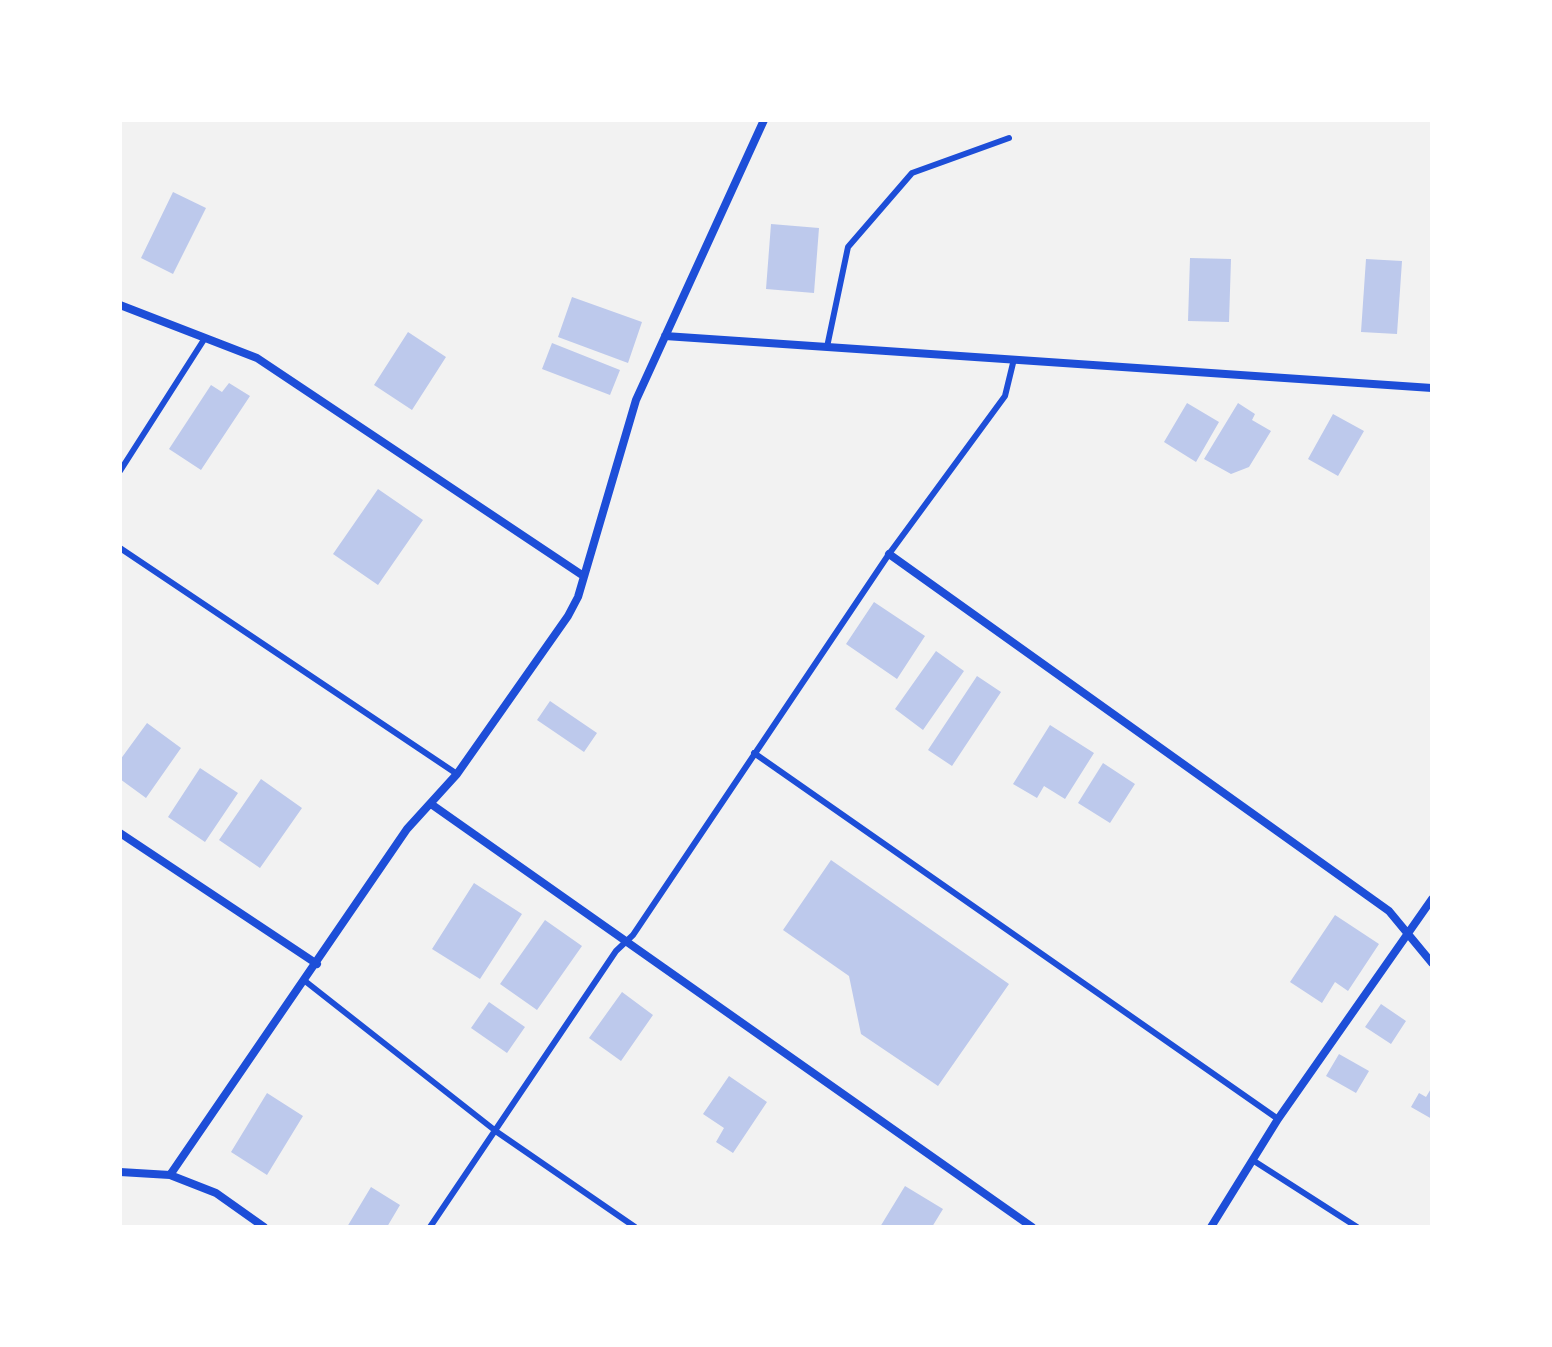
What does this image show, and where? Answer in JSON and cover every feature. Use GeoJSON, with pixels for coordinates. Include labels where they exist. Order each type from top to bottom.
{"type":"FeatureCollection","features":[{"type":"Feature","properties":{"kind":"street"},"geometry":{"type":"LineString","coordinates":[[170,1175],[407,829],[457,774],[568,616],[636,400],[764,120]]}},
{"type":"Feature","properties":{"kind":"street"},"geometry":{"type":"LineString","coordinates":[[120,305],[257,358],[582,575]]}},
{"type":"Feature","properties":{"kind":"street"},"geometry":{"type":"LineString","coordinates":[[665,336],[1432,388]]}},
{"type":"Feature","properties":{"kind":"street"},"geometry":{"type":"LineString","coordinates":[[889,554],[1389,911],[1432,963]]}},
{"type":"Feature","properties":{"kind":"street"},"geometry":{"type":"LineString","coordinates":[[431,804],[624,943],[1032,1227]]}},
{"type":"Feature","properties":{"kind":"street"},"geometry":{"type":"LineString","coordinates":[[120,833],[317,964]]}},
{"type":"Feature","properties":{"kind":"street"},"geometry":{"type":"LineString","coordinates":[[1211,1227],[1278,1119],[1410,935],[1432,899]]}},
{"type":"Feature","properties":{"kind":"street"},"geometry":{"type":"LineString","coordinates":[[120,1172],[170,1175],[216,1193],[264,1227]]}},
{"type":"Feature","properties":{"kind":"lane"},"geometry":{"type":"LineString","coordinates":[[827,347],[848,247],[912,173],[1009,138]]}},
{"type":"Feature","properties":{"kind":"lane"},"geometry":{"type":"LineString","coordinates":[[120,471],[205,338]]}},
{"type":"Feature","properties":{"kind":"lane"},"geometry":{"type":"LineString","coordinates":[[430,1227],[624,943],[633,935],[889,554],[1005,396],[1014,359]]}},
{"type":"Feature","properties":{"kind":"lane"},"geometry":{"type":"LineString","coordinates":[[120,548],[457,774]]}},
{"type":"Feature","properties":{"kind":"lane"},"geometry":{"type":"LineString","coordinates":[[754,753],[1278,1119]]}},
{"type":"Feature","properties":{"kind":"lane"},"geometry":{"type":"LineString","coordinates":[[305,981],[497,1132],[635,1227]]}},
{"type":"Feature","properties":{"kind":"lane"},"geometry":{"type":"LineString","coordinates":[[1254,1161],[1357,1227]]}},
{"type":"Feature","properties":{"kind":"building"},"geometry":{"type":"Polygon","coordinates":[[[173,192],[206,208],[173,274],[141,258],[173,192]]]}},
{"type":"Feature","properties":{"kind":"building"},"geometry":{"type":"Polygon","coordinates":[[[771,224],[819,228],[814,293],[766,289],[771,224]]]}},
{"type":"Feature","properties":{"kind":"building"},"geometry":{"type":"Polygon","coordinates":[[[1190,258],[1231,259],[1229,322],[1188,321],[1190,258]]]}},
{"type":"Feature","properties":{"kind":"building"},"geometry":{"type":"Polygon","coordinates":[[[1366,259],[1402,261],[1397,334],[1361,332],[1366,259]]]}},
{"type":"Feature","properties":{"kind":"building"},"geometry":{"type":"Polygon","coordinates":[[[572,297],[642,322],[628,363],[558,337],[572,297]]]}},
{"type":"Feature","properties":{"kind":"building"},"geometry":{"type":"Polygon","coordinates":[[[408,332],[446,357],[412,410],[374,385],[408,332]]]}},
{"type":"Feature","properties":{"kind":"building"},"geometry":{"type":"Polygon","coordinates":[[[552,343],[620,370],[610,395],[542,369],[552,343]]]}},
{"type":"Feature","properties":{"kind":"building"},"geometry":{"type":"Polygon","coordinates":[[[229,383],[250,396],[201,470],[169,449],[211,385],[222,392],[229,383]]]}},
{"type":"Feature","properties":{"kind":"building"},"geometry":{"type":"Polygon","coordinates":[[[1187,403],[1219,422],[1196,462],[1164,442],[1187,403]]]}},
{"type":"Feature","properties":{"kind":"building"},"geometry":{"type":"Polygon","coordinates":[[[1238,403],[1255,414],[1252,420],[1271,431],[1249,467],[1231,474],[1204,459],[1238,403]]]}},
{"type":"Feature","properties":{"kind":"building"},"geometry":{"type":"Polygon","coordinates":[[[1333,414],[1364,431],[1338,476],[1308,459],[1333,414]]]}},
{"type":"Feature","properties":{"kind":"building"},"geometry":{"type":"Polygon","coordinates":[[[378,489],[423,520],[378,585],[333,554],[378,489]]]}},
{"type":"Feature","properties":{"kind":"building"},"geometry":{"type":"Polygon","coordinates":[[[874,602],[925,636],[897,679],[846,644],[874,602]]]}},
{"type":"Feature","properties":{"kind":"building"},"geometry":{"type":"Polygon","coordinates":[[[936,651],[964,671],[923,730],[895,709],[936,651]]]}},
{"type":"Feature","properties":{"kind":"building"},"geometry":{"type":"Polygon","coordinates":[[[977,676],[1001,692],[952,766],[928,750],[977,676]]]}},
{"type":"Feature","properties":{"kind":"building"},"geometry":{"type":"Polygon","coordinates":[[[550,701],[597,733],[584,752],[537,720],[550,701]]]}},
{"type":"Feature","properties":{"kind":"building"},"geometry":{"type":"Polygon","coordinates":[[[147,723],[181,748],[146,798],[120,779],[120,760],[147,723]]]}},
{"type":"Feature","properties":{"kind":"building"},"geometry":{"type":"Polygon","coordinates":[[[1050,725],[1094,753],[1065,799],[1044,786],[1037,798],[1013,784],[1050,725]]]}},
{"type":"Feature","properties":{"kind":"building"},"geometry":{"type":"Polygon","coordinates":[[[1103,763],[1135,784],[1110,823],[1078,803],[1103,763]]]}},
{"type":"Feature","properties":{"kind":"building"},"geometry":{"type":"Polygon","coordinates":[[[200,768],[238,793],[205,842],[168,817],[200,768]]]}},
{"type":"Feature","properties":{"kind":"building"},"geometry":{"type":"Polygon","coordinates":[[[261,779],[302,808],[260,868],[219,840],[261,779]]]}},
{"type":"Feature","properties":{"kind":"building"},"geometry":{"type":"Polygon","coordinates":[[[831,860],[1009,984],[938,1086],[861,1034],[849,976],[783,930],[831,860]]]}},
{"type":"Feature","properties":{"kind":"building"},"geometry":{"type":"Polygon","coordinates":[[[474,883],[522,914],[480,979],[432,949],[474,883]]]}},
{"type":"Feature","properties":{"kind":"building"},"geometry":{"type":"Polygon","coordinates":[[[1335,915],[1379,944],[1348,991],[1335,982],[1322,1003],[1290,982],[1335,915]]]}},
{"type":"Feature","properties":{"kind":"building"},"geometry":{"type":"Polygon","coordinates":[[[545,920],[582,946],[537,1010],[500,984],[545,920]]]}},
{"type":"Feature","properties":{"kind":"building"},"geometry":{"type":"Polygon","coordinates":[[[622,992],[653,1015],[621,1061],[589,1038],[622,992]]]}},
{"type":"Feature","properties":{"kind":"building"},"geometry":{"type":"Polygon","coordinates":[[[489,1002],[525,1027],[507,1053],[471,1028],[489,1002]]]}},
{"type":"Feature","properties":{"kind":"building"},"geometry":{"type":"Polygon","coordinates":[[[1381,1004],[1406,1021],[1391,1044],[1365,1027],[1381,1004]]]}},
{"type":"Feature","properties":{"kind":"building"},"geometry":{"type":"Polygon","coordinates":[[[1339,1054],[1369,1071],[1356,1093],[1326,1076],[1339,1054]]]}},
{"type":"Feature","properties":{"kind":"building"},"geometry":{"type":"Polygon","coordinates":[[[729,1076],[767,1102],[733,1153],[716,1142],[724,1128],[703,1114],[729,1076]]]}},
{"type":"Feature","properties":{"kind":"building"},"geometry":{"type":"Polygon","coordinates":[[[1432,1087],[1432,1119],[1411,1107],[1419,1093],[1426,1097],[1432,1087]]]}},
{"type":"Feature","properties":{"kind":"building"},"geometry":{"type":"Polygon","coordinates":[[[267,1093],[303,1116],[267,1175],[231,1152],[267,1093]]]}},
{"type":"Feature","properties":{"kind":"building"},"geometry":{"type":"Polygon","coordinates":[[[905,1186],[943,1209],[932,1227],[880,1227],[905,1186]]]}},
{"type":"Feature","properties":{"kind":"building"},"geometry":{"type":"Polygon","coordinates":[[[371,1187],[400,1205],[387,1227],[347,1227],[371,1187]]]}}]}
